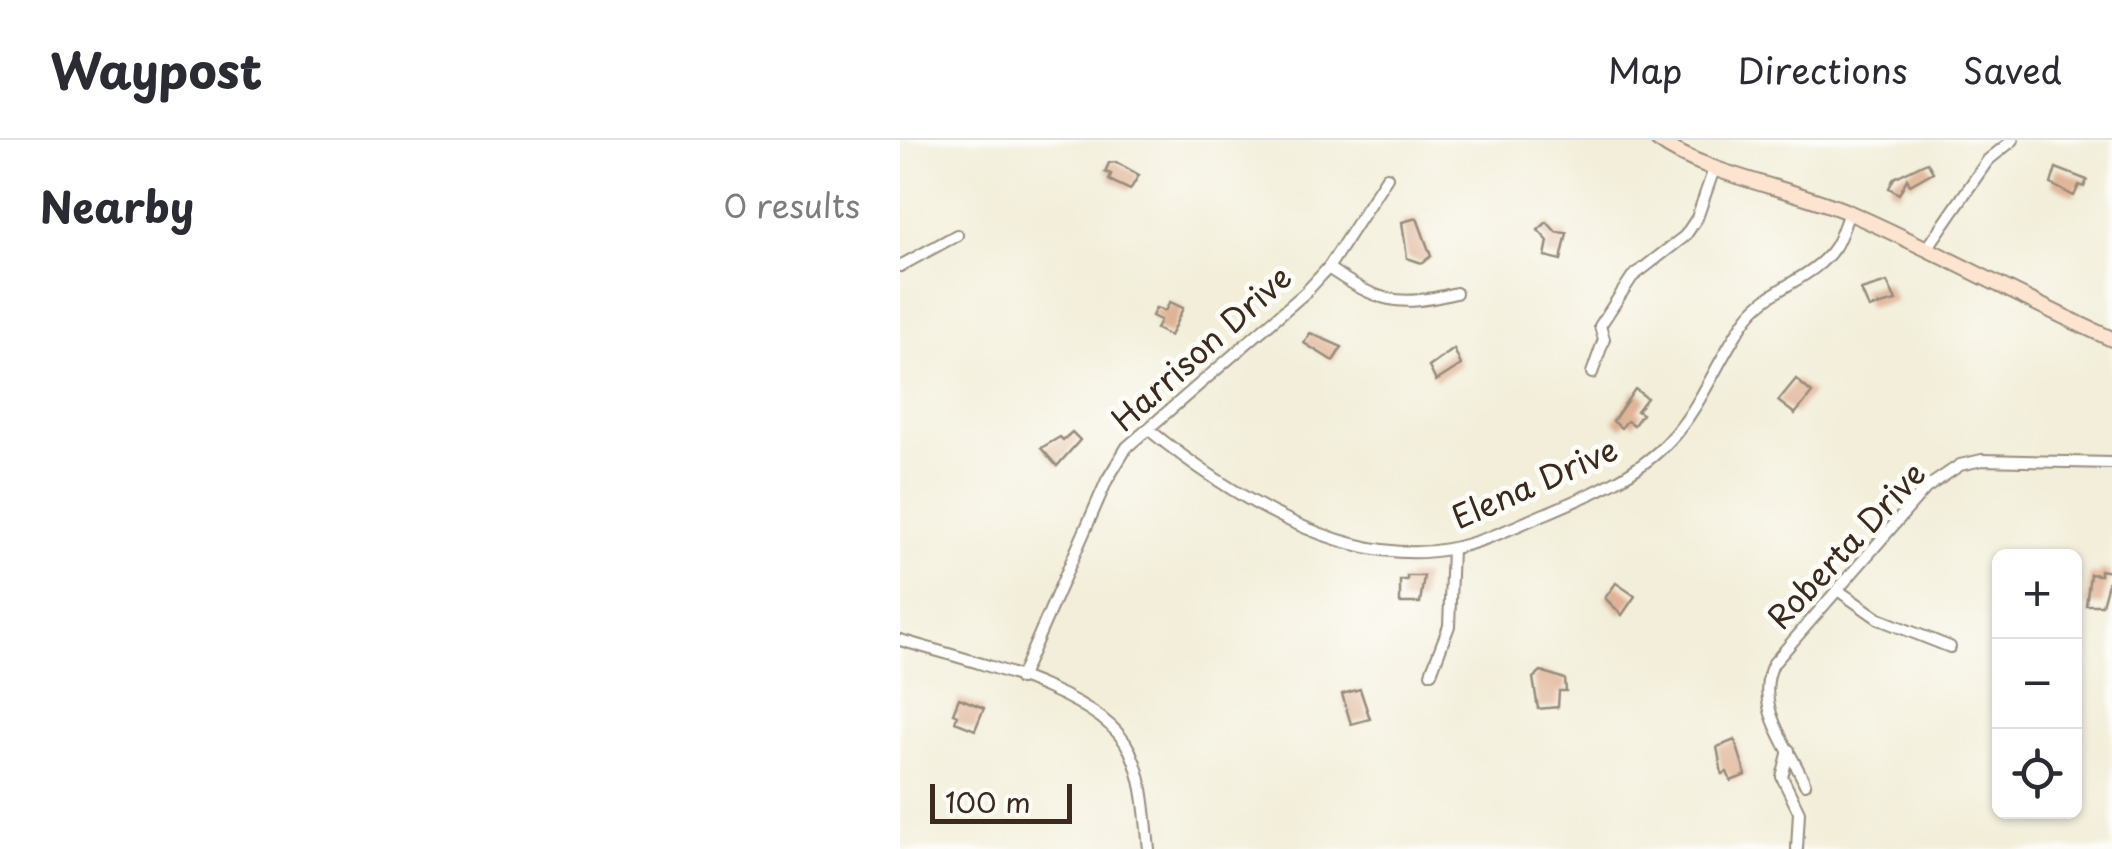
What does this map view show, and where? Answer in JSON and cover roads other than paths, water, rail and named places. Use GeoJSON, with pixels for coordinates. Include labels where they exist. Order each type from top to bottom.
{"type":"FeatureCollection","features":[{"type":"Feature","properties":{"kind":"street"},"geometry":{"type":"LineString","coordinates":[[1658,140],[1714,169],[1770,183],[1930,246],[2112,339]]}},
{"type":"Feature","properties":{"kind":"street"},"geometry":{"type":"LineString","coordinates":[[1930,246],[1988,160],[2013,140]]}},
{"type":"Feature","properties":{"kind":"street"},"geometry":{"type":"LineString","coordinates":[[1592,373],[1604,339],[1600,326],[1632,277],[1685,236],[1697,218],[1714,169]]}},
{"type":"Feature","properties":{"kind":"street","name":"Harrison Drive"},"geometry":{"type":"LineString","coordinates":[[1020,679],[1107,480],[1127,447],[1328,268],[1387,177]]}},
{"type":"Feature","properties":{"kind":"street","name":"Elena Drive"},"geometry":{"type":"LineString","coordinates":[[1148,429],[1191,463],[1310,530],[1344,544],[1402,552],[1452,549],[1571,502],[1644,463],[1672,438],[1748,317],[1775,290],[1818,265],[1835,246],[1849,213]]}},
{"type":"Feature","properties":{"kind":"street"},"geometry":{"type":"LineString","coordinates":[[900,266],[958,235]]}},
{"type":"Feature","properties":{"kind":"street"},"geometry":{"type":"LineString","coordinates":[[1328,268],[1370,296],[1393,302],[1456,293]]}},
{"type":"Feature","properties":{"kind":"street","name":"Roberta Drive"},"geometry":{"type":"LineString","coordinates":[[1805,784],[1768,708],[1766,678],[1773,664],[1926,488],[1960,465],[1982,460],[2112,463]]}},
{"type":"Feature","properties":{"kind":"street"},"geometry":{"type":"LineString","coordinates":[[1431,673],[1449,626],[1452,549]]}},
{"type":"Feature","properties":{"kind":"street"},"geometry":{"type":"LineString","coordinates":[[1839,591],[1880,619],[1950,647]]}},
{"type":"Feature","properties":{"kind":"street"},"geometry":{"type":"LineString","coordinates":[[900,640],[1020,679],[1092,711],[1129,748],[1143,786],[1148,849]]}},
{"type":"Feature","properties":{"kind":"street","name":"Roberta Drive"},"geometry":{"type":"LineString","coordinates":[[1789,750],[1782,777],[1798,812],[1797,849]]}}]}
